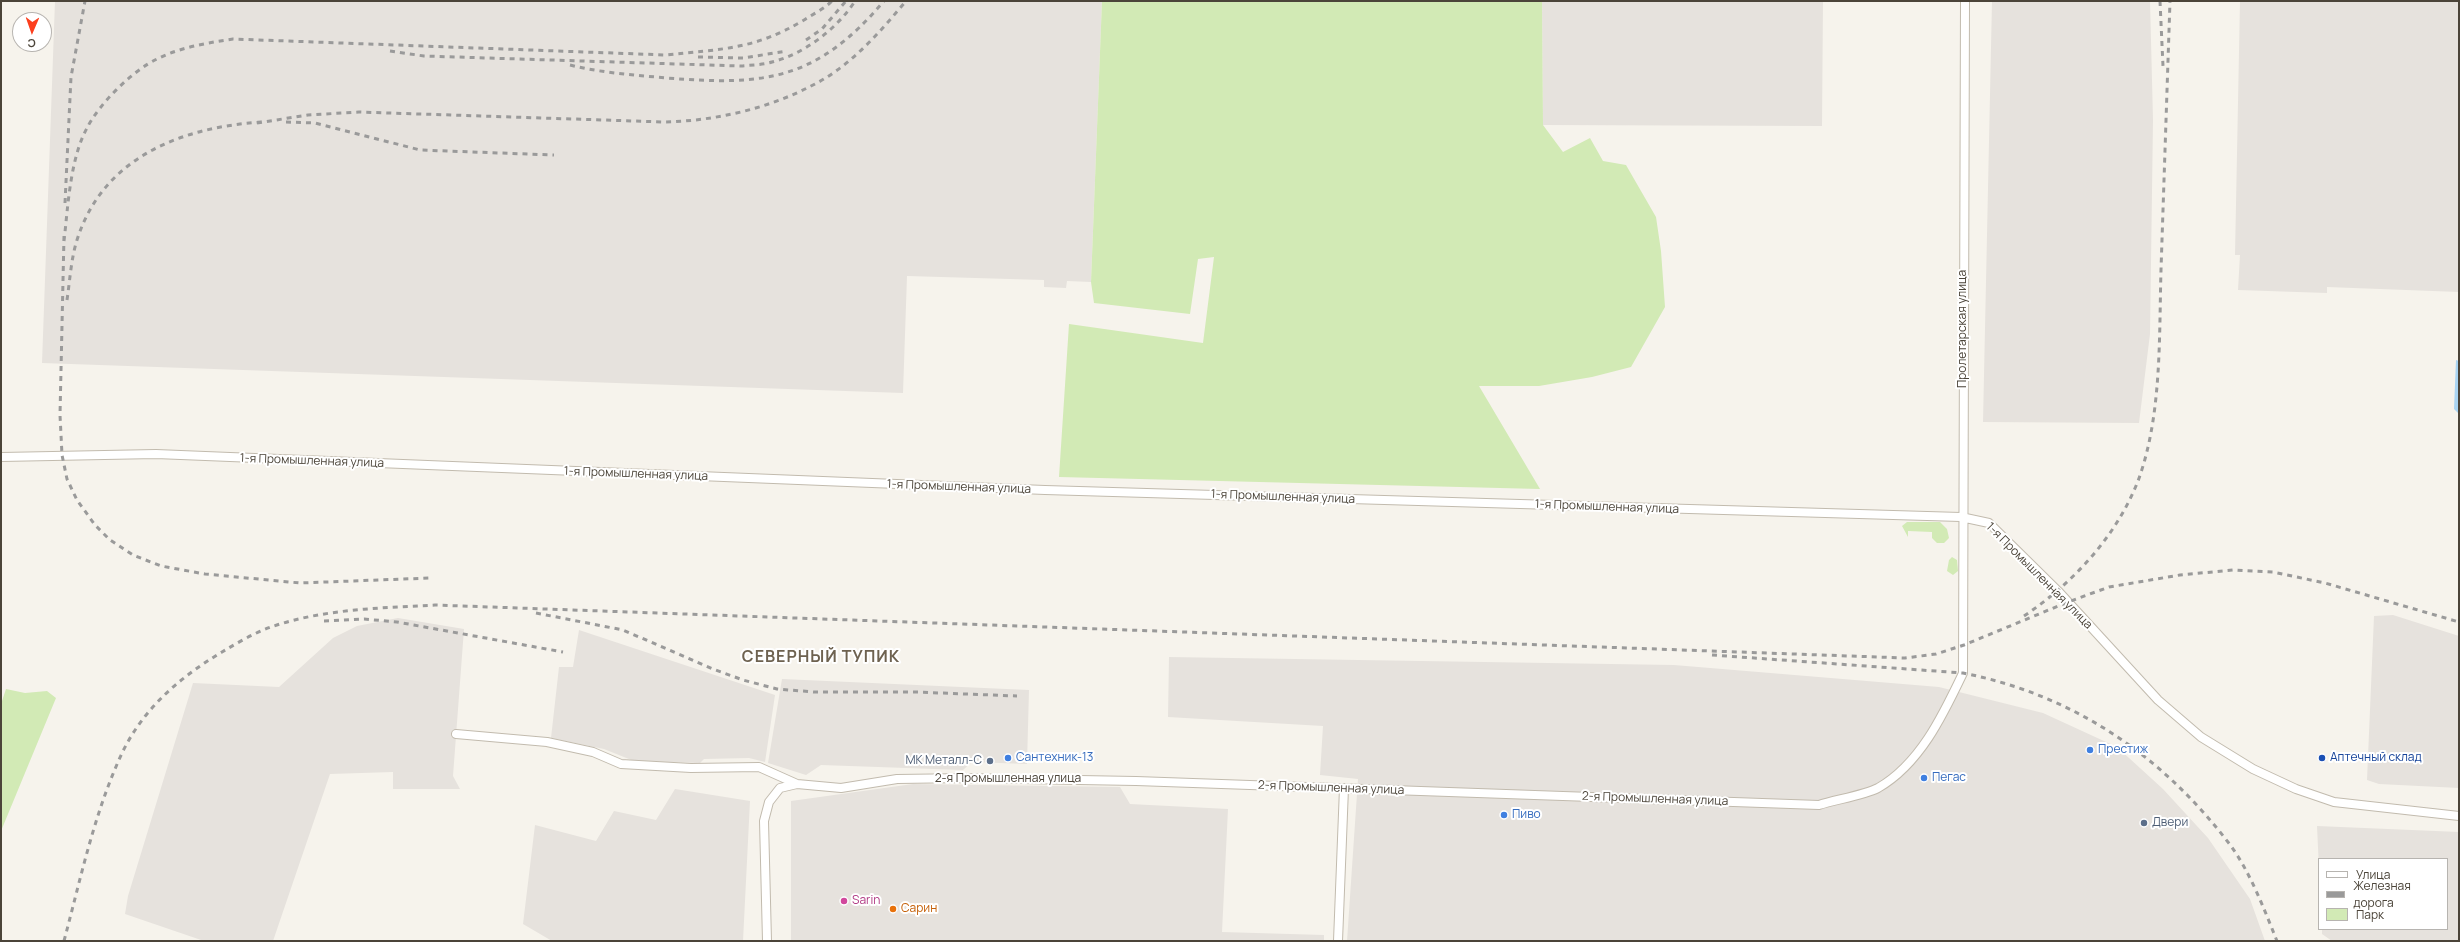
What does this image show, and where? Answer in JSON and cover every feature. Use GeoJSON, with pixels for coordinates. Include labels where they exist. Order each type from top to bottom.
{"type":"FeatureCollection","features":[{"type":"Feature","properties":{"kind":"street","name":"Пролетарская улица"},"geometry":{"type":"LineString","coordinates":[[1964,657],[1961,517],[1965,1]]}},
{"type":"Feature","properties":{"kind":"street","name":"1-я Промышленная улица"},"geometry":{"type":"LineString","coordinates":[[1,457],[156,454],[1045,490],[1961,517],[1980,519],[1988,523],[2058,591],[2158,700],[2201,737],[2253,769],[2296,790],[2334,802],[2459,816]]}},
{"type":"Feature","properties":{"kind":"street","name":"2-я Промышленная улица"},"geometry":{"type":"LineString","coordinates":[[767,941],[764,821],[770,802],[780,788],[797,784],[841,788],[897,779],[967,778],[1344,788],[1819,805],[1877,788],[1909,765],[1945,711],[1962,673],[1964,657]]}},
{"type":"Feature","properties":{"kind":"street"},"geometry":{"type":"LineString","coordinates":[[456,734],[547,742],[593,752],[621,764],[691,768],[759,767],[797,784]]}},
{"type":"Feature","properties":{"kind":"street"},"geometry":{"type":"LineString","coordinates":[[1338,941],[1344,788]]}},
{"type":"Feature","properties":{"kind":"shaded area"},"geometry":{"type":"Polygon","coordinates":[[[55,1],[1102,1],[1091,282],[1067,281],[1066,288],[1044,287],[1044,280],[907,276],[903,393],[42,363],[55,1]]]}},
{"type":"Feature","properties":{"kind":"shaded area"},"geometry":{"type":"Polygon","coordinates":[[[1542,1],[1823,1],[1822,126],[1543,125],[1542,1]]]}},
{"type":"Feature","properties":{"kind":"shaded area"},"geometry":{"type":"Polygon","coordinates":[[[1992,1],[2150,1],[2153,120],[2150,334],[2139,423],[1983,422],[1992,1]]]}},
{"type":"Feature","properties":{"kind":"shaded area"},"geometry":{"type":"Polygon","coordinates":[[[2240,1],[2459,1],[2459,292],[2327,287],[2327,293],[2238,290],[2240,255],[2235,255],[2240,1]]]}},
{"type":"Feature","properties":{"kind":"shaded area"},"geometry":{"type":"Polygon","coordinates":[[[2393,615],[2459,636],[2459,788],[2379,784],[2367,780],[2374,616],[2393,615]]]}},
{"type":"Feature","properties":{"kind":"shaded area"},"geometry":{"type":"Polygon","coordinates":[[[398,618],[464,629],[453,776],[460,789],[393,789],[393,772],[330,774],[273,941],[204,941],[125,914],[128,896],[193,683],[279,687],[333,638],[357,626],[398,618]]]}},
{"type":"Feature","properties":{"kind":"shaded area"},"geometry":{"type":"Polygon","coordinates":[[[579,630],[775,695],[765,762],[749,758],[704,759],[700,763],[634,761],[604,749],[551,738],[559,667],[573,667],[579,630]]]}},
{"type":"Feature","properties":{"kind":"shaded area"},"geometry":{"type":"Polygon","coordinates":[[[1169,657],[1674,665],[1939,687],[2043,713],[2117,747],[2163,789],[2208,838],[2250,899],[2265,941],[1347,941],[1358,779],[1320,775],[1323,726],[1168,717],[1169,657]]]}},
{"type":"Feature","properties":{"kind":"shaded area"},"geometry":{"type":"Polygon","coordinates":[[[782,679],[1029,690],[1027,764],[972,762],[963,770],[821,765],[806,775],[768,763],[782,679]]]}},
{"type":"Feature","properties":{"kind":"shaded area"},"geometry":{"type":"Polygon","coordinates":[[[913,784],[1120,787],[1130,804],[1228,809],[1222,932],[1324,935],[1324,941],[791,941],[791,801],[913,784]]]}},
{"type":"Feature","properties":{"kind":"shaded area"},"geometry":{"type":"Polygon","coordinates":[[[675,789],[750,801],[743,941],[552,941],[523,924],[535,825],[596,841],[614,811],[656,820],[675,789]]]}},
{"type":"Feature","properties":{"kind":"shaded area"},"geometry":{"type":"Polygon","coordinates":[[[2317,826],[2459,832],[2459,941],[2332,941],[2322,934],[2322,930],[2448,930],[2448,858],[2318,858],[2317,826]]]}},
{"type":"Feature","properties":{"kind":"green space"},"geometry":{"type":"Polygon","coordinates":[[[1102,1],[1542,1],[1543,125],[1563,152],[1590,138],[1603,161],[1626,165],[1656,217],[1661,251],[1665,307],[1631,367],[1592,377],[1539,386],[1479,386],[1540,489],[1059,477],[1069,324],[1203,343],[1214,257],[1198,259],[1190,314],[1094,303],[1091,282],[1102,1]]]}},
{"type":"Feature","properties":{"kind":"green space"},"geometry":{"type":"Polygon","coordinates":[[[1907,522],[1940,522],[1947,529],[1949,538],[1944,543],[1937,543],[1932,538],[1932,532],[1908,531],[1908,537],[1902,526],[1907,522]]]}},
{"type":"Feature","properties":{"kind":"green space"},"geometry":{"type":"Polygon","coordinates":[[[1952,557],[1957,560],[1958,571],[1953,575],[1947,571],[1949,560],[1952,557]]]}},
{"type":"Feature","properties":{"kind":"green space"},"geometry":{"type":"Polygon","coordinates":[[[6,689],[25,693],[47,691],[56,698],[1,831],[1,704],[6,689]]]}},
{"type":"Feature","properties":{"kind":"water"},"geometry":{"type":"Polygon","coordinates":[[[2456,360],[2459,361],[2459,414],[2454,409],[2456,360]]]}},
{"type":"Feature","properties":{"kind":"railway"},"geometry":{"type":"LineString","coordinates":[[65,203],[71,77],[85,1]]}},
{"type":"Feature","properties":{"kind":"railway"},"geometry":{"type":"LineString","coordinates":[[64,241],[73,168],[81,140],[92,119],[117,89],[137,71],[147,64],[175,51],[233,39],[666,55],[721,49],[753,43],[786,30],[832,1]]}},
{"type":"Feature","properties":{"kind":"railway"},"geometry":{"type":"LineString","coordinates":[[806,40],[822,29],[846,1]]}},
{"type":"Feature","properties":{"kind":"railway"},"geometry":{"type":"LineString","coordinates":[[390,51],[424,56],[741,66],[756,65],[784,58],[808,47],[839,21],[855,1]]}},
{"type":"Feature","properties":{"kind":"railway"},"geometry":{"type":"LineString","coordinates":[[570,65],[606,72],[667,78],[702,80],[762,78],[788,72],[812,62],[836,47],[860,27],[884,1]]}},
{"type":"Feature","properties":{"kind":"railway"},"geometry":{"type":"LineString","coordinates":[[257,123],[308,115],[359,112],[664,122],[721,116],[776,101],[794,94],[825,78],[863,48],[906,1]]}},
{"type":"Feature","properties":{"kind":"railway"},"geometry":{"type":"LineString","coordinates":[[2160,1],[2163,66]]}},
{"type":"Feature","properties":{"kind":"railway"},"geometry":{"type":"LineString","coordinates":[[2024,616],[2076,574],[2105,540],[2129,502],[2146,456],[2158,377],[2170,1]]}},
{"type":"Feature","properties":{"kind":"railway"},"geometry":{"type":"LineString","coordinates":[[698,57],[743,58],[787,51]]}},
{"type":"Feature","properties":{"kind":"railway"},"geometry":{"type":"LineString","coordinates":[[67,300],[75,247],[89,211],[106,187],[126,168],[149,152],[175,140],[203,131],[232,125],[262,122]]}},
{"type":"Feature","properties":{"kind":"railway"},"geometry":{"type":"LineString","coordinates":[[286,122],[315,123],[420,150],[554,155]]}},
{"type":"Feature","properties":{"kind":"railway"},"geometry":{"type":"LineString","coordinates":[[64,236],[60,415],[62,455],[67,479],[77,500],[95,525],[110,540],[133,555],[161,566],[205,574],[300,583],[430,578]]}},
{"type":"Feature","properties":{"kind":"railway"},"geometry":{"type":"LineString","coordinates":[[64,941],[94,828],[109,784],[127,744],[148,712],[175,685],[205,662],[246,638],[265,629],[290,621],[311,616],[352,610],[435,605],[1905,658],[1936,654],[1964,645],[2068,602],[2109,587],[2180,575],[2233,570],[2273,572],[2325,583],[2459,622]]}},
{"type":"Feature","properties":{"kind":"railway"},"geometry":{"type":"LineString","coordinates":[[536,613],[623,630],[713,669],[743,680],[777,689],[814,692],[915,692],[1017,696]]}},
{"type":"Feature","properties":{"kind":"railway"},"geometry":{"type":"LineString","coordinates":[[324,621],[364,619],[397,622],[563,652]]}},
{"type":"Feature","properties":{"kind":"railway"},"geometry":{"type":"LineString","coordinates":[[1712,655],[1963,673],[2004,683],[2042,697],[2079,714],[2113,734],[2146,758],[2176,784],[2205,814],[2231,846],[2245,868],[2257,892],[2277,941]]}},
{"type":"Feature","properties":{"kind":"place","name":"Престиж"},"geometry":{"type":"Point","coordinates":[2090,750]}},
{"type":"Feature","properties":{"kind":"place","name":"Сантехник-13"},"geometry":{"type":"Point","coordinates":[1008,758]}},
{"type":"Feature","properties":{"kind":"place","name":"Аптечный склад"},"geometry":{"type":"Point","coordinates":[2322,758]}},
{"type":"Feature","properties":{"kind":"place","name":"МК Металл-С"},"geometry":{"type":"Point","coordinates":[990,761]}},
{"type":"Feature","properties":{"kind":"place","name":"Пегас"},"geometry":{"type":"Point","coordinates":[1924,778]}},
{"type":"Feature","properties":{"kind":"place","name":"Пиво"},"geometry":{"type":"Point","coordinates":[1504,815]}},
{"type":"Feature","properties":{"kind":"place","name":"Двери"},"geometry":{"type":"Point","coordinates":[2144,823]}},
{"type":"Feature","properties":{"kind":"place","name":"Sarin"},"geometry":{"type":"Point","coordinates":[844,901]}},
{"type":"Feature","properties":{"kind":"place","name":"Сарин"},"geometry":{"type":"Point","coordinates":[893,909]}},
{"type":"Feature","properties":{"kind":"district","name":"СЕВЕРНЫЙ ТУПИК"},"geometry":{"type":"Point","coordinates":[821,658]}}]}
